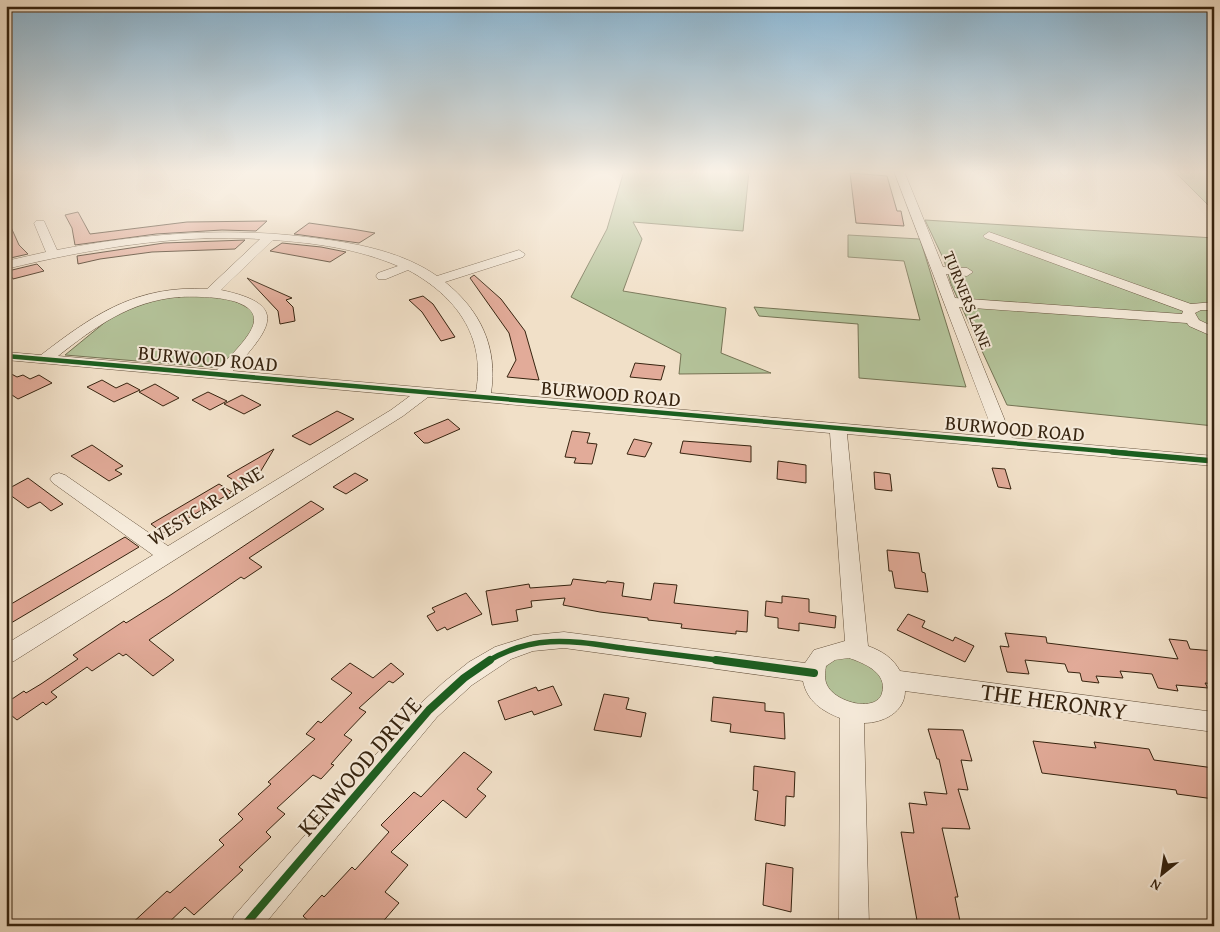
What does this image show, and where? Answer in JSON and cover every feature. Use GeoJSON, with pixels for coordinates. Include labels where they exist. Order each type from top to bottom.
{"type":"FeatureCollection","features":[{"type":"Feature","properties":{"kind":"street","name":"TURNERS LANE"},"geometry":{"type":"LineString","coordinates":[[915,214],[1005,442]]}},
{"type":"Feature","properties":{"kind":"street"},"geometry":{"type":"LineString","coordinates":[[40,223],[53,254]]}},
{"type":"Feature","properties":{"kind":"street"},"geometry":{"type":"LineString","coordinates":[[6,265],[53,254],[132,240],[233,234],[271,236],[348,246],[372,252],[408,266],[436,281],[461,304],[482,341],[488,367],[483,397]]}},
{"type":"Feature","properties":{"kind":"street"},"geometry":{"type":"LineString","coordinates":[[210,293],[271,236]]}},
{"type":"Feature","properties":{"kind":"street"},"geometry":{"type":"LineString","coordinates":[[989,236],[1190,314],[1201,328],[1214,333]]}},
{"type":"Feature","properties":{"kind":"street"},"geometry":{"type":"LineString","coordinates":[[436,281],[519,254]]}},
{"type":"Feature","properties":{"kind":"street"},"geometry":{"type":"LineString","coordinates":[[382,276],[408,266]]}},
{"type":"Feature","properties":{"kind":"street"},"geometry":{"type":"LineString","coordinates":[[938,270],[967,272]]}},
{"type":"Feature","properties":{"kind":"street"},"geometry":{"type":"LineString","coordinates":[[45,359],[91,323],[107,313],[133,302],[179,293],[225,294],[251,303],[260,315],[260,328],[222,374]]}},
{"type":"Feature","properties":{"kind":"street"},"geometry":{"type":"LineString","coordinates":[[950,302],[1190,314],[1199,306],[1214,306]]}},
{"type":"Feature","properties":{"kind":"street","name":"BURWOOD ROAD"},"geometry":{"type":"LineString","coordinates":[[6,356],[1214,460]]}},
{"type":"Feature","properties":{"kind":"street","name":"WESTCAR LANE"},"geometry":{"type":"LineString","coordinates":[[6,655],[397,413],[425,392]]}},
{"type":"Feature","properties":{"kind":"street"},"geometry":{"type":"LineString","coordinates":[[838,427],[857,650]]}},
{"type":"Feature","properties":{"kind":"street"},"geometry":{"type":"LineString","coordinates":[[59,479],[167,555]]}},
{"type":"Feature","properties":{"kind":"street","name":"KENWOOD DRIVE"},"geometry":{"type":"LineString","coordinates":[[244,926],[429,710],[479,666],[507,652],[533,643],[564,640],[814,673]]}},
{"type":"Feature","properties":{"kind":"street"},"geometry":{"type":"LineString","coordinates":[[857,650],[879,660],[886,666],[895,680],[896,695],[890,705],[884,710],[870,714],[852,713],[827,702],[814,684],[814,673],[813,669],[817,661],[824,654],[832,651],[857,650]]}},
{"type":"Feature","properties":{"kind":"street","name":"THE HERONRY"},"geometry":{"type":"LineString","coordinates":[[895,680],[1214,722]]}},
{"type":"Feature","properties":{"kind":"street"},"geometry":{"type":"LineString","coordinates":[[852,713],[854,926]]}},
{"type":"Feature","properties":{"kind":"green space"},"geometry":{"type":"Polygon","coordinates":[[[611,214],[745,214],[743,231],[633,222],[642,239],[623,291],[726,308],[721,353],[771,373],[679,374],[681,354],[571,297],[607,229],[611,214]]]}},
{"type":"Feature","properties":{"kind":"green space"},"geometry":{"type":"Polygon","coordinates":[[[925,220],[1214,238],[1214,426],[1007,405],[951,284],[944,260],[925,220]]]}},
{"type":"Feature","properties":{"kind":"green space"},"geometry":{"type":"Polygon","coordinates":[[[848,235],[920,239],[966,387],[859,378],[858,324],[759,316],[754,307],[920,320],[904,261],[848,257],[848,235]]]}},
{"type":"Feature","properties":{"kind":"green space"},"geometry":{"type":"Polygon","coordinates":[[[170,295],[204,295],[233,300],[254,312],[256,329],[221,368],[65,355],[109,319],[140,303],[170,295]]]}},
{"type":"Feature","properties":{"kind":"green space"},"geometry":{"type":"Polygon","coordinates":[[[836,654],[854,655],[884,672],[883,702],[851,708],[822,689],[824,663],[836,654]]]}},
{"type":"Feature","properties":{"kind":"building"},"geometry":{"type":"Polygon","coordinates":[[[79,214],[90,234],[187,222],[267,221],[256,231],[222,230],[156,234],[75,245],[72,228],[65,215],[79,214]]]}},
{"type":"Feature","properties":{"kind":"building"},"geometry":{"type":"Polygon","coordinates":[[[855,214],[902,214],[904,226],[856,223],[855,214]]]}},
{"type":"Feature","properties":{"kind":"building"},"geometry":{"type":"Polygon","coordinates":[[[6,216],[19,245],[28,254],[6,259],[6,216]]]}},
{"type":"Feature","properties":{"kind":"building"},"geometry":{"type":"Polygon","coordinates":[[[309,223],[375,233],[359,243],[294,234],[309,223]]]}},
{"type":"Feature","properties":{"kind":"building"},"geometry":{"type":"Polygon","coordinates":[[[245,240],[235,249],[152,252],[78,264],[77,256],[164,243],[245,240]]]}},
{"type":"Feature","properties":{"kind":"building"},"geometry":{"type":"Polygon","coordinates":[[[282,243],[346,252],[330,262],[270,251],[282,243]]]}},
{"type":"Feature","properties":{"kind":"building"},"geometry":{"type":"Polygon","coordinates":[[[37,264],[44,271],[13,279],[8,271],[37,264]]]}},
{"type":"Feature","properties":{"kind":"building"},"geometry":{"type":"Polygon","coordinates":[[[474,275],[501,299],[525,331],[539,380],[507,377],[516,360],[509,333],[470,278],[474,275]]]}},
{"type":"Feature","properties":{"kind":"building"},"geometry":{"type":"Polygon","coordinates":[[[247,278],[292,298],[286,300],[293,307],[295,321],[280,324],[278,311],[247,278]]]}},
{"type":"Feature","properties":{"kind":"building"},"geometry":{"type":"Polygon","coordinates":[[[423,296],[433,304],[455,337],[441,341],[422,312],[409,300],[423,296]]]}},
{"type":"Feature","properties":{"kind":"building"},"geometry":{"type":"Polygon","coordinates":[[[635,363],[665,366],[661,380],[630,377],[635,363]]]}},
{"type":"Feature","properties":{"kind":"building"},"geometry":{"type":"Polygon","coordinates":[[[6,371],[17,377],[23,375],[30,379],[39,375],[52,383],[18,399],[6,391],[6,371]]]}},
{"type":"Feature","properties":{"kind":"building"},"geometry":{"type":"Polygon","coordinates":[[[102,380],[116,388],[127,383],[140,390],[114,402],[87,387],[102,380]]]}},
{"type":"Feature","properties":{"kind":"building"},"geometry":{"type":"Polygon","coordinates":[[[155,384],[179,398],[163,406],[139,392],[155,384]]]}},
{"type":"Feature","properties":{"kind":"building"},"geometry":{"type":"Polygon","coordinates":[[[208,392],[227,401],[210,410],[192,400],[208,392]]]}},
{"type":"Feature","properties":{"kind":"building"},"geometry":{"type":"Polygon","coordinates":[[[242,395],[261,405],[244,414],[224,404],[242,395]]]}},
{"type":"Feature","properties":{"kind":"building"},"geometry":{"type":"Polygon","coordinates":[[[337,411],[354,419],[310,445],[292,436],[337,411]]]}},
{"type":"Feature","properties":{"kind":"building"},"geometry":{"type":"Polygon","coordinates":[[[448,419],[460,429],[428,443],[424,443],[414,433],[448,419]]]}},
{"type":"Feature","properties":{"kind":"building"},"geometry":{"type":"Polygon","coordinates":[[[572,431],[590,433],[587,443],[597,444],[592,464],[574,463],[576,458],[565,457],[572,431]]]}},
{"type":"Feature","properties":{"kind":"building"},"geometry":{"type":"Polygon","coordinates":[[[634,439],[652,443],[645,457],[627,454],[634,439]]]}},
{"type":"Feature","properties":{"kind":"building"},"geometry":{"type":"Polygon","coordinates":[[[683,441],[751,446],[751,462],[680,453],[683,441]]]}},
{"type":"Feature","properties":{"kind":"building"},"geometry":{"type":"Polygon","coordinates":[[[92,445],[123,466],[115,470],[122,474],[109,481],[71,456],[92,445]]]}},
{"type":"Feature","properties":{"kind":"building"},"geometry":{"type":"Polygon","coordinates":[[[274,449],[259,474],[241,485],[227,476],[274,449]]]}},
{"type":"Feature","properties":{"kind":"building"},"geometry":{"type":"Polygon","coordinates":[[[778,461],[806,465],[806,483],[777,479],[778,461]]]}},
{"type":"Feature","properties":{"kind":"building"},"geometry":{"type":"Polygon","coordinates":[[[992,468],[1005,469],[1011,489],[998,487],[992,468]]]}},
{"type":"Feature","properties":{"kind":"building"},"geometry":{"type":"Polygon","coordinates":[[[874,472],[890,474],[892,491],[875,489],[874,472]]]}},
{"type":"Feature","properties":{"kind":"building"},"geometry":{"type":"Polygon","coordinates":[[[355,473],[368,480],[346,494],[333,487],[355,473]]]}},
{"type":"Feature","properties":{"kind":"building"},"geometry":{"type":"Polygon","coordinates":[[[28,478],[63,504],[51,511],[40,502],[28,508],[6,492],[6,490],[28,478]]]}},
{"type":"Feature","properties":{"kind":"building"},"geometry":{"type":"Polygon","coordinates":[[[219,484],[232,492],[163,533],[151,524],[219,484]]]}},
{"type":"Feature","properties":{"kind":"building"},"geometry":{"type":"Polygon","coordinates":[[[311,501],[324,509],[249,558],[262,567],[244,579],[241,577],[149,640],[174,660],[153,676],[126,654],[123,656],[119,653],[92,671],[87,667],[51,692],[57,697],[46,705],[43,702],[17,720],[6,711],[6,703],[24,691],[26,693],[41,684],[78,659],[73,655],[124,621],[126,623],[169,596],[311,501]]]}},
{"type":"Feature","properties":{"kind":"building"},"geometry":{"type":"Polygon","coordinates":[[[125,537],[139,547],[6,626],[6,607],[125,537]]]}},
{"type":"Feature","properties":{"kind":"building"},"geometry":{"type":"Polygon","coordinates":[[[887,550],[919,553],[928,592],[895,588],[892,571],[889,571],[887,550]]]}},
{"type":"Feature","properties":{"kind":"building"},"geometry":{"type":"Polygon","coordinates":[[[573,579],[624,583],[622,596],[651,600],[654,583],[677,585],[674,603],[748,611],[747,632],[736,631],[736,634],[681,628],[682,624],[563,605],[565,598],[531,601],[532,607],[516,610],[518,621],[492,625],[486,591],[529,584],[530,588],[571,585],[573,579]]]}},
{"type":"Feature","properties":{"kind":"building"},"geometry":{"type":"Polygon","coordinates":[[[466,593],[482,614],[447,630],[445,627],[437,631],[427,616],[435,612],[432,608],[466,593]]]}},
{"type":"Feature","properties":{"kind":"building"},"geometry":{"type":"Polygon","coordinates":[[[782,596],[809,599],[809,612],[836,616],[835,628],[799,623],[799,631],[778,628],[778,618],[765,616],[766,601],[782,603],[782,596]]]}},
{"type":"Feature","properties":{"kind":"building"},"geometry":{"type":"Polygon","coordinates":[[[908,614],[925,621],[922,627],[953,641],[955,637],[974,646],[965,662],[897,630],[908,614]]]}},
{"type":"Feature","properties":{"kind":"building"},"geometry":{"type":"Polygon","coordinates":[[[1005,633],[1046,637],[1047,643],[1178,659],[1169,639],[1187,641],[1190,649],[1214,651],[1214,684],[1205,683],[1208,688],[1176,685],[1178,691],[1158,688],[1152,674],[1120,671],[1123,678],[1096,676],[1099,683],[1082,681],[1080,673],[1068,672],[1065,664],[1025,660],[1029,674],[1007,672],[1000,646],[1009,647],[1005,633]]]}},
{"type":"Feature","properties":{"kind":"building"},"geometry":{"type":"Polygon","coordinates":[[[350,663],[373,678],[391,663],[404,674],[393,683],[389,681],[359,708],[366,712],[344,735],[352,740],[331,764],[334,765],[321,779],[313,775],[277,808],[285,814],[266,832],[271,837],[239,867],[243,870],[194,915],[185,907],[165,926],[129,926],[167,891],[170,893],[224,845],[219,840],[243,819],[238,814],[271,784],[268,782],[315,739],[306,734],[318,721],[321,723],[352,693],[331,679],[350,663]]]}},
{"type":"Feature","properties":{"kind":"building"},"geometry":{"type":"Polygon","coordinates":[[[553,686],[562,705],[534,715],[532,711],[505,720],[498,701],[536,687],[538,691],[553,686]]]}},
{"type":"Feature","properties":{"kind":"building"},"geometry":{"type":"Polygon","coordinates":[[[604,694],[629,698],[626,709],[646,713],[641,737],[594,730],[604,694]]]}},
{"type":"Feature","properties":{"kind":"building"},"geometry":{"type":"Polygon","coordinates":[[[713,697],[765,703],[765,711],[784,713],[785,739],[730,732],[731,724],[711,721],[713,697]]]}},
{"type":"Feature","properties":{"kind":"building"},"geometry":{"type":"Polygon","coordinates":[[[928,729],[963,730],[972,761],[961,760],[968,790],[958,789],[970,829],[942,828],[958,897],[955,897],[961,926],[918,926],[901,832],[914,833],[909,803],[927,805],[924,792],[947,794],[939,759],[937,759],[928,729]]]}},
{"type":"Feature","properties":{"kind":"building"},"geometry":{"type":"Polygon","coordinates":[[[1033,741],[1096,748],[1094,742],[1149,749],[1154,760],[1214,768],[1214,799],[1177,794],[1176,790],[1042,773],[1033,741]]]}},
{"type":"Feature","properties":{"kind":"building"},"geometry":{"type":"Polygon","coordinates":[[[464,752],[492,772],[477,789],[486,796],[466,818],[443,800],[391,852],[408,865],[385,892],[399,903],[379,926],[314,926],[303,916],[352,867],[355,870],[389,832],[381,825],[414,792],[421,797],[464,752]]]}},
{"type":"Feature","properties":{"kind":"building"},"geometry":{"type":"Polygon","coordinates":[[[754,766],[795,772],[794,797],[786,796],[785,826],[755,820],[758,791],[753,790],[754,766]]]}},
{"type":"Feature","properties":{"kind":"building"},"geometry":{"type":"Polygon","coordinates":[[[766,863],[793,868],[791,912],[763,905],[766,863]]]}},
{"type":"Feature","properties":{"kind":"cycle path"},"geometry":{"type":"LineString","coordinates":[[6,356],[1214,461]]}},
{"type":"Feature","properties":{"kind":"cycle path"},"geometry":{"type":"LineString","coordinates":[[244,926],[429,710],[464,678],[503,653],[533,643],[564,640],[814,673]]}}]}
